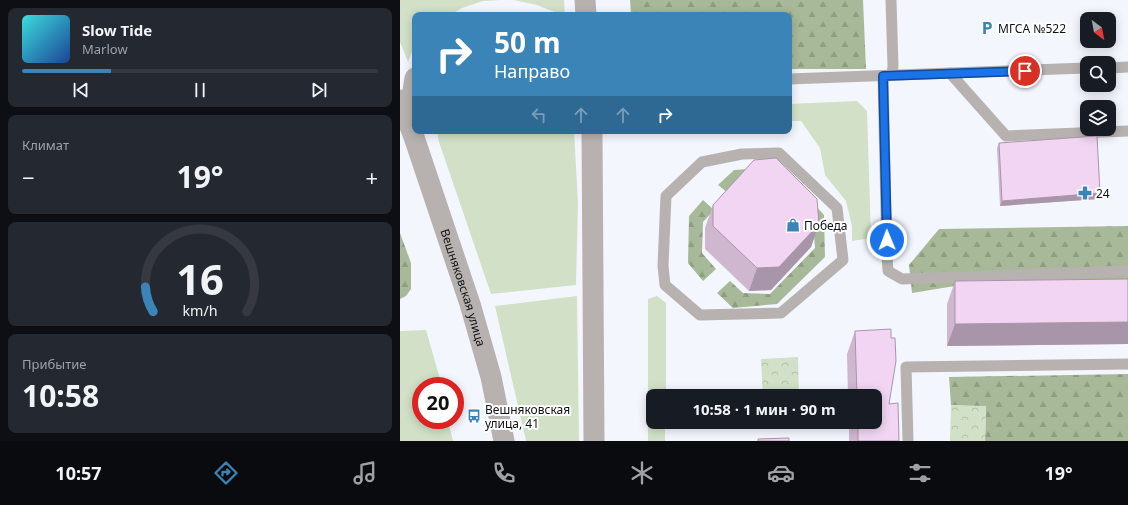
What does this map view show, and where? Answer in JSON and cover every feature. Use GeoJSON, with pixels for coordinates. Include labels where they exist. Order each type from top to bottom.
{"type":"FeatureCollection","features":[{"type":"Feature","properties":{"kind":"street"},"geometry":{"type":"LineString","coordinates":[[585,0],[586,12]]}},
{"type":"Feature","properties":{"kind":"street","name":"Вешняковская улица"},"geometry":{"type":"LineString","coordinates":[[412,97],[410,109],[412,123]]}},
{"type":"Feature","properties":{"kind":"street","name":"Вешняковская улица"},"geometry":{"type":"LineString","coordinates":[[400,100],[412,132]]}},
{"type":"Feature","properties":{"kind":"street","name":"Вешняковская улица"},"geometry":{"type":"LineString","coordinates":[[413,134],[470,304],[491,377],[504,441]]}},
{"type":"Feature","properties":{"kind":"street"},"geometry":{"type":"LineString","coordinates":[[592,134],[594,441]]}},
{"type":"Feature","properties":{"kind":"lane"},"geometry":{"type":"LineString","coordinates":[[891,0],[893,66],[888,76],[888,271],[902,279],[1128,271]]}},
{"type":"Feature","properties":{"kind":"lane"},"geometry":{"type":"LineString","coordinates":[[1116,68],[1128,67]]}},
{"type":"Feature","properties":{"kind":"lane"},"geometry":{"type":"LineString","coordinates":[[792,79],[1080,68]]}},
{"type":"Feature","properties":{"kind":"lane"},"geometry":{"type":"LineString","coordinates":[[950,74],[1006,136],[1128,131]]}},
{"type":"Feature","properties":{"kind":"lane"},"geometry":{"type":"LineString","coordinates":[[779,153],[837,208],[843,260],[781,313],[700,315],[665,285],[663,266],[666,196],[702,162],[742,154],[779,153]]}},
{"type":"Feature","properties":{"kind":"lane"},"geometry":{"type":"LineString","coordinates":[[908,441],[906,367],[1128,364]]}},
{"type":"Feature","properties":{"kind":"green space"},"geometry":{"type":"Polygon","coordinates":[[[400,0],[503,0],[483,1],[462,8],[455,12],[412,12],[412,52],[408,62],[400,42],[400,0]]]}},
{"type":"Feature","properties":{"kind":"green space"},"geometry":{"type":"Polygon","coordinates":[[[514,0],[564,0],[565,12],[554,12],[537,5],[514,0]]]}},
{"type":"Feature","properties":{"kind":"green space"},"geometry":{"type":"Polygon","coordinates":[[[630,0],[863,0],[866,69],[792,69],[792,12],[631,12],[630,0]]]}},
{"type":"Feature","properties":{"kind":"green space"},"geometry":{"type":"Polygon","coordinates":[[[857,101],[867,111],[871,238],[852,241],[852,226],[846,201],[825,175],[820,148],[801,121],[792,121],[792,104],[857,101]]]}},
{"type":"Feature","properties":{"kind":"green space"},"geometry":{"type":"Polygon","coordinates":[[[438,134],[574,134],[578,203],[576,285],[491,294],[438,134]]]}},
{"type":"Feature","properties":{"kind":"green space"},"geometry":{"type":"Polygon","coordinates":[[[777,167],[728,193],[718,185],[734,170],[777,167]]]}},
{"type":"Feature","properties":{"kind":"green space"},"geometry":{"type":"Polygon","coordinates":[[[807,196],[824,215],[825,257],[777,304],[733,308],[717,293],[730,281],[743,293],[770,294],[815,248],[813,222],[807,196]]]}},
{"type":"Feature","properties":{"kind":"green space"},"geometry":{"type":"Polygon","coordinates":[[[703,200],[714,210],[703,222],[702,253],[716,269],[703,281],[688,263],[689,216],[703,200]]]}},
{"type":"Feature","properties":{"kind":"green space"},"geometry":{"type":"Polygon","coordinates":[[[1128,226],[1128,286],[955,286],[912,293],[909,265],[939,229],[1128,226]]]}},
{"type":"Feature","properties":{"kind":"green space"},"geometry":{"type":"Polygon","coordinates":[[[400,233],[411,263],[411,289],[406,296],[400,299],[400,233]]]}},
{"type":"Feature","properties":{"kind":"green space"},"geometry":{"type":"Polygon","coordinates":[[[577,296],[579,441],[526,441],[495,306],[577,296]]]}},
{"type":"Feature","properties":{"kind":"green space"},"geometry":{"type":"Polygon","coordinates":[[[657,296],[666,303],[666,389],[648,389],[648,299],[657,296]]]}},
{"type":"Feature","properties":{"kind":"green space"},"geometry":{"type":"Polygon","coordinates":[[[426,330],[439,377],[412,377],[412,429],[450,429],[453,441],[400,441],[400,331],[426,330]]]}},
{"type":"Feature","properties":{"kind":"green space"},"geometry":{"type":"Polygon","coordinates":[[[798,357],[799,389],[763,389],[761,359],[798,357]]]}},
{"type":"Feature","properties":{"kind":"green space"},"geometry":{"type":"Polygon","coordinates":[[[1128,374],[1128,441],[985,441],[986,407],[951,405],[949,377],[1128,374]]]}},
{"type":"Feature","properties":{"kind":"green space"},"geometry":{"type":"Polygon","coordinates":[[[951,405],[986,406],[985,441],[950,441],[951,405]]]}},
{"type":"Feature","properties":{"kind":"green space"},"geometry":{"type":"Polygon","coordinates":[[[648,429],[665,429],[665,441],[648,441],[648,429]]]}},
{"type":"Feature","properties":{"kind":"building"},"geometry":{"type":"Polygon","coordinates":[[[1097,136],[1100,193],[1002,201],[999,143],[1097,136]]]}},
{"type":"Feature","properties":{"kind":"building"},"geometry":{"type":"Polygon","coordinates":[[[776,158],[817,199],[819,224],[779,267],[757,268],[713,226],[713,205],[754,160],[776,158]]]}},
{"type":"Feature","properties":{"kind":"building"},"geometry":{"type":"Polygon","coordinates":[[[1128,279],[1128,322],[955,324],[955,281],[1128,279]]]}},
{"type":"Feature","properties":{"kind":"building"},"geometry":{"type":"Polygon","coordinates":[[[891,329],[891,338],[895,338],[896,361],[889,404],[898,403],[899,441],[858,441],[858,429],[882,429],[882,389],[857,389],[855,331],[891,329]]]}},
{"type":"Feature","properties":{"kind":"building"},"geometry":{"type":"Polygon","coordinates":[[[789,438],[789,441],[758,441],[758,439],[789,438]]]}},
{"type":"Feature","properties":{"kind":"place","name":"МГСА №522"},"geometry":{"type":"Point","coordinates":[987,28]}},
{"type":"Feature","properties":{"kind":"place","name":"24"},"geometry":{"type":"Point","coordinates":[1085,193]}},
{"type":"Feature","properties":{"kind":"place","name":"Победа"},"geometry":{"type":"Point","coordinates":[793,225]}},
{"type":"Feature","properties":{"kind":"place","name":"Вешняковская улица, 41"},"geometry":{"type":"Point","coordinates":[474,416]}},
{"type":"Feature","properties":{"kind":"route"},"geometry":{"type":"LineString","coordinates":[[887,240],[883,76],[1025,71]]}}]}
